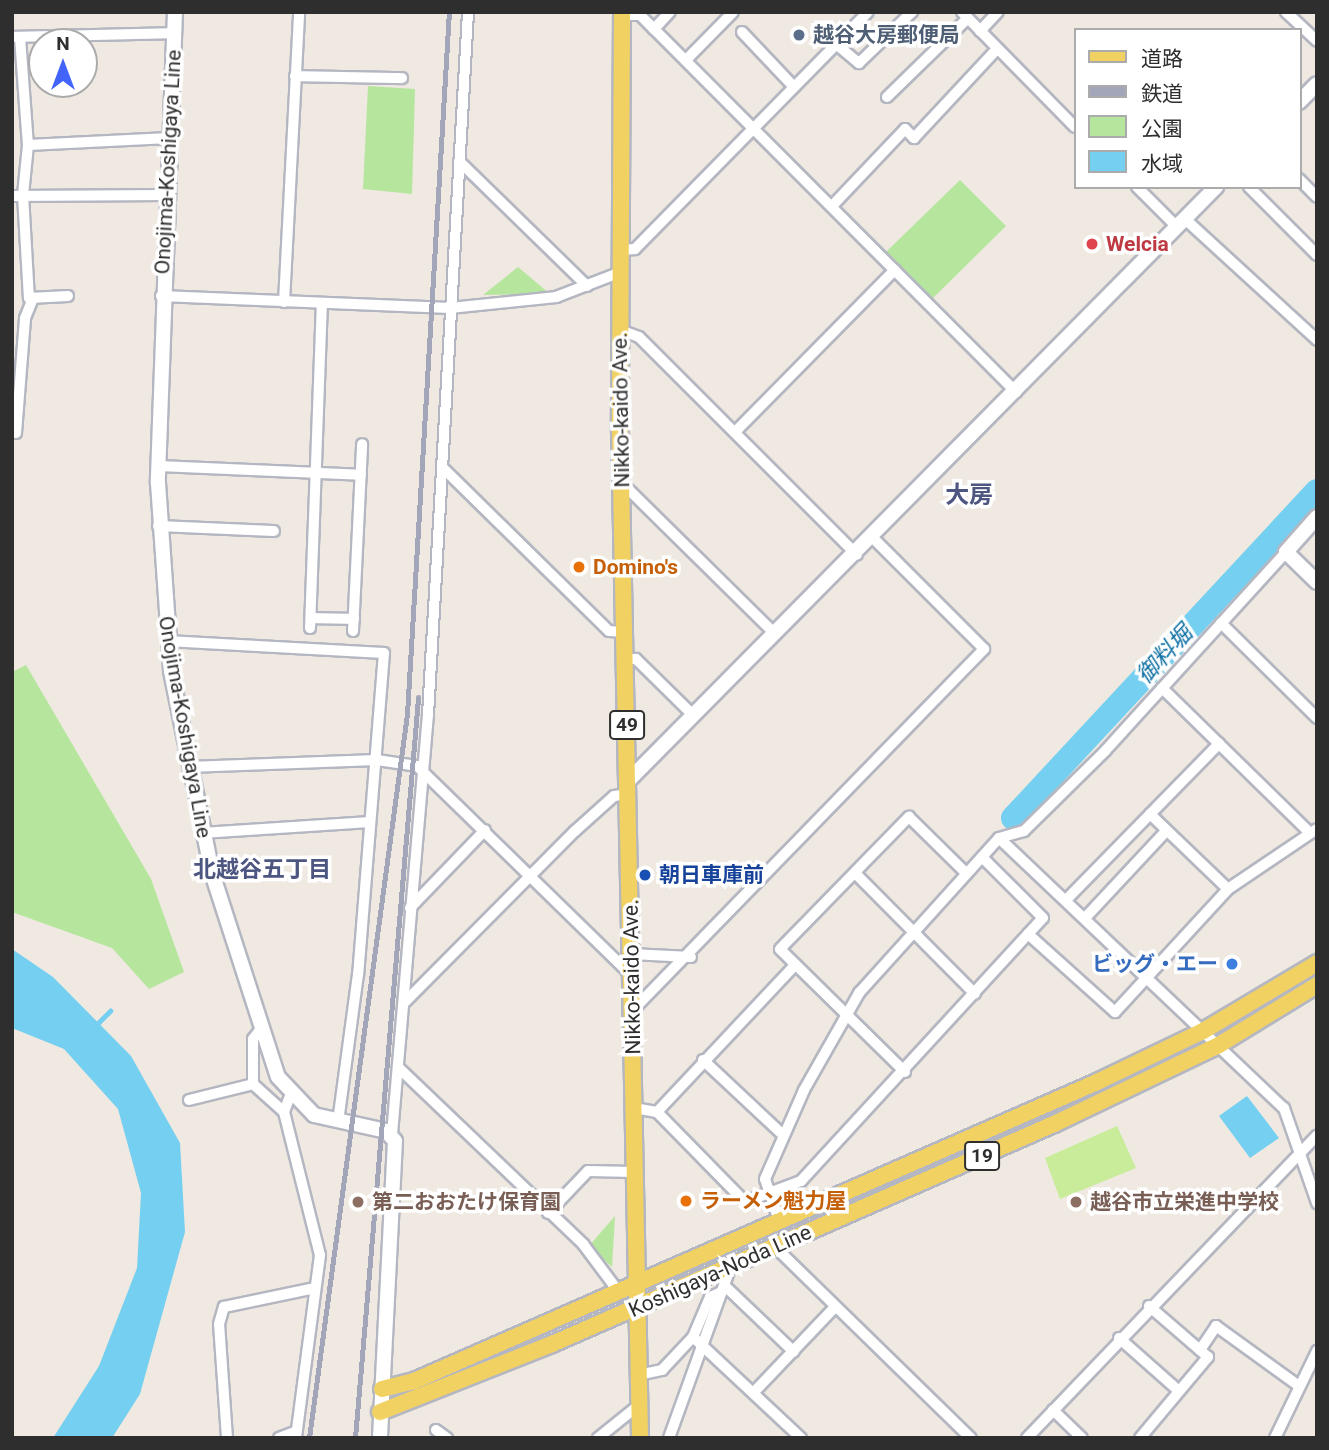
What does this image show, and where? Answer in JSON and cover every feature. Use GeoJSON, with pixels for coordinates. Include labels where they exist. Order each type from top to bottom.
{"type":"FeatureCollection","features":[{"type":"Feature","properties":{"kind":"main road","name":"Onojima-Koshigaya Line"},"geometry":{"type":"LineString","coordinates":[[175,12],[161,296],[158,466],[158,526],[167,641],[188,767],[203,833],[260,1030],[290,1096]]}},
{"type":"Feature","properties":{"kind":"main road","name":"Nikko-kaido Ave."},"geometry":{"type":"LineString","coordinates":[[622,13],[620,330],[640,1438]]}},
{"type":"Feature","properties":{"kind":"main road"},"geometry":{"type":"LineString","coordinates":[[1301,100],[1317,84]]}},
{"type":"Feature","properties":{"kind":"main road"},"geometry":{"type":"LineString","coordinates":[[628,787],[693,715],[774,633],[874,539],[1214,189]]}},
{"type":"Feature","properties":{"kind":"main road"},"geometry":{"type":"LineString","coordinates":[[1317,517],[1286,552],[1317,583]]}},
{"type":"Feature","properties":{"kind":"main road","name":"Koshigaya-Noda Line"},"geometry":{"type":"LineString","coordinates":[[382,1390],[779,1221],[1203,1031],[1317,963]]}},
{"type":"Feature","properties":{"kind":"main road","name":"Koshigaya-Noda Line"},"geometry":{"type":"LineString","coordinates":[[380,1412],[638,1306],[733,1261],[774,1247],[1219,1045],[1317,985]]}},
{"type":"Feature","properties":{"kind":"main road"},"geometry":{"type":"LineString","coordinates":[[290,1096],[314,1115],[392,1134],[397,1150],[380,1438]]}},
{"type":"Feature","properties":{"kind":"street"},"geometry":{"type":"LineString","coordinates":[[284,302],[299,12]]}},
{"type":"Feature","properties":{"kind":"street"},"geometry":{"type":"LineString","coordinates":[[392,1134],[424,771],[468,12]]}},
{"type":"Feature","properties":{"kind":"street"},"geometry":{"type":"LineString","coordinates":[[654,29],[670,12]]}},
{"type":"Feature","properties":{"kind":"street"},"geometry":{"type":"LineString","coordinates":[[686,60],[733,12]]}},
{"type":"Feature","properties":{"kind":"street"},"geometry":{"type":"LineString","coordinates":[[621,250],[635,249],[751,127],[868,12]]}},
{"type":"Feature","properties":{"kind":"street"},"geometry":{"type":"LineString","coordinates":[[836,44],[859,63],[912,12]]}},
{"type":"Feature","properties":{"kind":"street"},"geometry":{"type":"LineString","coordinates":[[980,31],[999,12]]}},
{"type":"Feature","properties":{"kind":"street"},"geometry":{"type":"LineString","coordinates":[[622,13],[640,15],[1016,392]]}},
{"type":"Feature","properties":{"kind":"street"},"geometry":{"type":"LineString","coordinates":[[1291,14],[1317,41]]}},
{"type":"Feature","properties":{"kind":"street"},"geometry":{"type":"LineString","coordinates":[[887,97],[965,15],[1074,126]]}},
{"type":"Feature","properties":{"kind":"street"},"geometry":{"type":"LineString","coordinates":[[742,32],[793,86]]}},
{"type":"Feature","properties":{"kind":"street"},"geometry":{"type":"LineString","coordinates":[[16,433],[24,318],[33,298],[26,275],[18,196],[28,145],[16,37],[174,33]]}},
{"type":"Feature","properties":{"kind":"street"},"geometry":{"type":"LineString","coordinates":[[832,206],[905,130],[915,138],[997,49]]}},
{"type":"Feature","properties":{"kind":"street"},"geometry":{"type":"LineString","coordinates":[[295,76],[402,78]]}},
{"type":"Feature","properties":{"kind":"street"},"geometry":{"type":"LineString","coordinates":[[28,145],[169,138]]}},
{"type":"Feature","properties":{"kind":"street"},"geometry":{"type":"LineString","coordinates":[[459,161],[587,286]]}},
{"type":"Feature","properties":{"kind":"street"},"geometry":{"type":"LineString","coordinates":[[1301,181],[1317,197]]}},
{"type":"Feature","properties":{"kind":"street"},"geometry":{"type":"LineString","coordinates":[[1139,189],[1317,340]]}},
{"type":"Feature","properties":{"kind":"street"},"geometry":{"type":"LineString","coordinates":[[1251,189],[1317,256]]}},
{"type":"Feature","properties":{"kind":"street"},"geometry":{"type":"LineString","coordinates":[[18,196],[166,195]]}},
{"type":"Feature","properties":{"kind":"street"},"geometry":{"type":"LineString","coordinates":[[736,432],[895,270]]}},
{"type":"Feature","properties":{"kind":"street"},"geometry":{"type":"LineString","coordinates":[[161,296],[450,308],[556,297],[621,272]]}},
{"type":"Feature","properties":{"kind":"street"},"geometry":{"type":"LineString","coordinates":[[33,298],[68,296]]}},
{"type":"Feature","properties":{"kind":"street"},"geometry":{"type":"LineString","coordinates":[[322,303],[311,623],[354,625],[362,444]]}},
{"type":"Feature","properties":{"kind":"street"},"geometry":{"type":"LineString","coordinates":[[620,330],[639,337],[857,555]]}},
{"type":"Feature","properties":{"kind":"street"},"geometry":{"type":"LineString","coordinates":[[158,466],[361,475]]}},
{"type":"Feature","properties":{"kind":"street"},"geometry":{"type":"LineString","coordinates":[[442,467],[609,631],[625,632]]}},
{"type":"Feature","properties":{"kind":"street"},"geometry":{"type":"LineString","coordinates":[[622,483],[774,633]]}},
{"type":"Feature","properties":{"kind":"street"},"geometry":{"type":"LineString","coordinates":[[158,526],[274,531]]}},
{"type":"Feature","properties":{"kind":"street"},"geometry":{"type":"LineString","coordinates":[[632,1011],[691,957],[984,649],[874,539]]}},
{"type":"Feature","properties":{"kind":"street"},"geometry":{"type":"LineString","coordinates":[[779,1221],[766,1195],[765,1180],[782,1134],[846,1016],[914,933],[999,838],[1024,831],[1162,688],[1286,552]]}},
{"type":"Feature","properties":{"kind":"street"},"geometry":{"type":"LineString","coordinates":[[1221,623],[1317,718]]}},
{"type":"Feature","properties":{"kind":"street"},"geometry":{"type":"LineString","coordinates":[[167,641],[384,653],[377,760],[338,1121]]}},
{"type":"Feature","properties":{"kind":"street"},"geometry":{"type":"LineString","coordinates":[[626,659],[636,659],[693,715]]}},
{"type":"Feature","properties":{"kind":"street"},"geometry":{"type":"LineString","coordinates":[[1028,934],[1115,1012],[1228,889],[1313,831],[1162,688]]}},
{"type":"Feature","properties":{"kind":"street"},"geometry":{"type":"LineString","coordinates":[[1066,900],[1219,744]]}},
{"type":"Feature","properties":{"kind":"street"},"geometry":{"type":"LineString","coordinates":[[188,767],[377,760],[424,771],[631,975]]}},
{"type":"Feature","properties":{"kind":"street"},"geometry":{"type":"LineString","coordinates":[[405,1002],[530,876],[614,796],[628,787]]}},
{"type":"Feature","properties":{"kind":"street"},"geometry":{"type":"LineString","coordinates":[[1150,814],[1228,889]]}},
{"type":"Feature","properties":{"kind":"street"},"geometry":{"type":"LineString","coordinates":[[905,1072],[780,949],[909,817],[967,874]]}},
{"type":"Feature","properties":{"kind":"street"},"geometry":{"type":"LineString","coordinates":[[203,833],[369,822]]}},
{"type":"Feature","properties":{"kind":"street"},"geometry":{"type":"LineString","coordinates":[[410,908],[485,830]]}},
{"type":"Feature","properties":{"kind":"street"},"geometry":{"type":"LineString","coordinates":[[1085,918],[1167,831]]}},
{"type":"Feature","properties":{"kind":"street"},"geometry":{"type":"LineString","coordinates":[[999,838],[1284,1108],[1317,1203]]}},
{"type":"Feature","properties":{"kind":"street"},"geometry":{"type":"LineString","coordinates":[[634,1108],[657,1112],[745,1202],[801,1181],[905,1072],[1043,918],[982,857]]}},
{"type":"Feature","properties":{"kind":"street"},"geometry":{"type":"LineString","coordinates":[[855,873],[975,994]]}},
{"type":"Feature","properties":{"kind":"street"},"geometry":{"type":"LineString","coordinates":[[631,954],[691,957]]}},
{"type":"Feature","properties":{"kind":"street"},"geometry":{"type":"LineString","coordinates":[[657,1112],[794,965]]}},
{"type":"Feature","properties":{"kind":"street"},"geometry":{"type":"LineString","coordinates":[[260,1030],[253,1039],[253,1084],[284,1112],[320,1255],[297,1435],[279,1438]]}},
{"type":"Feature","properties":{"kind":"street"},"geometry":{"type":"LineString","coordinates":[[703,1060],[782,1134]]}},
{"type":"Feature","properties":{"kind":"street"},"geometry":{"type":"LineString","coordinates":[[398,1067],[583,1244],[618,1291]]}},
{"type":"Feature","properties":{"kind":"street"},"geometry":{"type":"LineString","coordinates":[[189,1100],[253,1084]]}},
{"type":"Feature","properties":{"kind":"street"},"geometry":{"type":"LineString","coordinates":[[284,1112],[290,1096]]}},
{"type":"Feature","properties":{"kind":"street"},"geometry":{"type":"LineString","coordinates":[[1027,1438],[1149,1306],[1317,1136]]}},
{"type":"Feature","properties":{"kind":"street"},"geometry":{"type":"LineString","coordinates":[[548,1213],[588,1171],[635,1172]]}},
{"type":"Feature","properties":{"kind":"street"},"geometry":{"type":"LineString","coordinates":[[774,1247],[971,1438]]}},
{"type":"Feature","properties":{"kind":"street"},"geometry":{"type":"LineString","coordinates":[[668,1438],[697,1341],[723,1289],[733,1261]]}},
{"type":"Feature","properties":{"kind":"street"},"geometry":{"type":"LineString","coordinates":[[227,1438],[219,1324],[225,1307],[315,1288]]}},
{"type":"Feature","properties":{"kind":"street"},"geometry":{"type":"LineString","coordinates":[[723,1289],[794,1352]]}},
{"type":"Feature","properties":{"kind":"street"},"geometry":{"type":"LineString","coordinates":[[1141,1437],[1208,1357],[1149,1306]]}},
{"type":"Feature","properties":{"kind":"street"},"geometry":{"type":"LineString","coordinates":[[755,1391],[835,1307]]}},
{"type":"Feature","properties":{"kind":"street"},"geometry":{"type":"LineString","coordinates":[[1200,1350],[1216,1326],[1300,1386]]}},
{"type":"Feature","properties":{"kind":"street"},"geometry":{"type":"LineString","coordinates":[[1119,1338],[1179,1391]]}},
{"type":"Feature","properties":{"kind":"street"},"geometry":{"type":"LineString","coordinates":[[638,1375],[662,1370],[697,1341]]}},
{"type":"Feature","properties":{"kind":"street"},"geometry":{"type":"LineString","coordinates":[[697,1341],[755,1391],[801,1438]]}},
{"type":"Feature","properties":{"kind":"street"},"geometry":{"type":"LineString","coordinates":[[1275,1438],[1317,1351]]}},
{"type":"Feature","properties":{"kind":"street"},"geometry":{"type":"LineString","coordinates":[[598,1438],[639,1405]]}},
{"type":"Feature","properties":{"kind":"street"},"geometry":{"type":"LineString","coordinates":[[1053,1410],[1082,1438]]}},
{"type":"Feature","properties":{"kind":"street"},"geometry":{"type":"LineString","coordinates":[[436,1430],[447,1438]]}},
{"type":"Feature","properties":{"kind":"green space"},"geometry":{"type":"Polygon","coordinates":[[[368,86],[415,89],[412,194],[363,189],[368,86]]]}},
{"type":"Feature","properties":{"kind":"green space"},"geometry":{"type":"Polygon","coordinates":[[[960,180],[1006,226],[932,299],[886,252],[960,180]]]}},
{"type":"Feature","properties":{"kind":"green space"},"geometry":{"type":"Polygon","coordinates":[[[518,267],[550,294],[483,295],[518,267]]]}},
{"type":"Feature","properties":{"kind":"green space"},"geometry":{"type":"Polygon","coordinates":[[[26,665],[151,879],[184,972],[149,989],[112,948],[12,912],[12,672],[26,665]]]}},
{"type":"Feature","properties":{"kind":"green space"},"geometry":{"type":"Polygon","coordinates":[[[1117,1126],[1136,1168],[1060,1199],[1045,1158],[1117,1126]]]}},
{"type":"Feature","properties":{"kind":"green space"},"geometry":{"type":"Polygon","coordinates":[[[615,1216],[612,1267],[589,1246],[615,1216]]]}},
{"type":"Feature","properties":{"kind":"water"},"geometry":{"type":"Polygon","coordinates":[[[12,949],[53,977],[131,1056],[180,1143],[185,1232],[140,1394],[112,1438],[53,1438],[99,1366],[137,1268],[141,1193],[118,1109],[64,1049],[12,1028],[12,949]]]}},
{"type":"Feature","properties":{"kind":"water"},"geometry":{"type":"Polygon","coordinates":[[[1247,1096],[1279,1138],[1250,1158],[1219,1116],[1247,1096]]]}},
{"type":"Feature","properties":{"kind":"waterway","name":"御料堀"},"geometry":{"type":"LineString","coordinates":[[1013,818],[1317,491]]}},
{"type":"Feature","properties":{"kind":"waterway"},"geometry":{"type":"LineString","coordinates":[[96,1025],[110,1011]]}},
{"type":"Feature","properties":{"kind":"railway"},"geometry":{"type":"LineString","coordinates":[[309,1438],[407,714],[449,12]]}},
{"type":"Feature","properties":{"kind":"railway"},"geometry":{"type":"LineString","coordinates":[[355,1438],[418,698]]}},
{"type":"Feature","properties":{"kind":"place","name":"越谷大房郵便局"},"geometry":{"type":"Point","coordinates":[799,35]}},
{"type":"Feature","properties":{"kind":"place","name":"Welcia"},"geometry":{"type":"Point","coordinates":[1092,244]}},
{"type":"Feature","properties":{"kind":"place","name":"Domino's"},"geometry":{"type":"Point","coordinates":[579,567]}},
{"type":"Feature","properties":{"kind":"place","name":"朝日車庫前"},"geometry":{"type":"Point","coordinates":[645,875]}},
{"type":"Feature","properties":{"kind":"place","name":"ビッグ・エー"},"geometry":{"type":"Point","coordinates":[1232,964]}},
{"type":"Feature","properties":{"kind":"place","name":"ラーメン魁力屋"},"geometry":{"type":"Point","coordinates":[686,1201]}},
{"type":"Feature","properties":{"kind":"place","name":"第二おおたけ保育園"},"geometry":{"type":"Point","coordinates":[358,1202]}},
{"type":"Feature","properties":{"kind":"place","name":"越谷市立栄進中学校"},"geometry":{"type":"Point","coordinates":[1076,1202]}},
{"type":"Feature","properties":{"kind":"district","name":"大房"},"geometry":{"type":"Point","coordinates":[969,496]}},
{"type":"Feature","properties":{"kind":"district","name":"北越谷五丁目"},"geometry":{"type":"Point","coordinates":[262,870]}}]}
